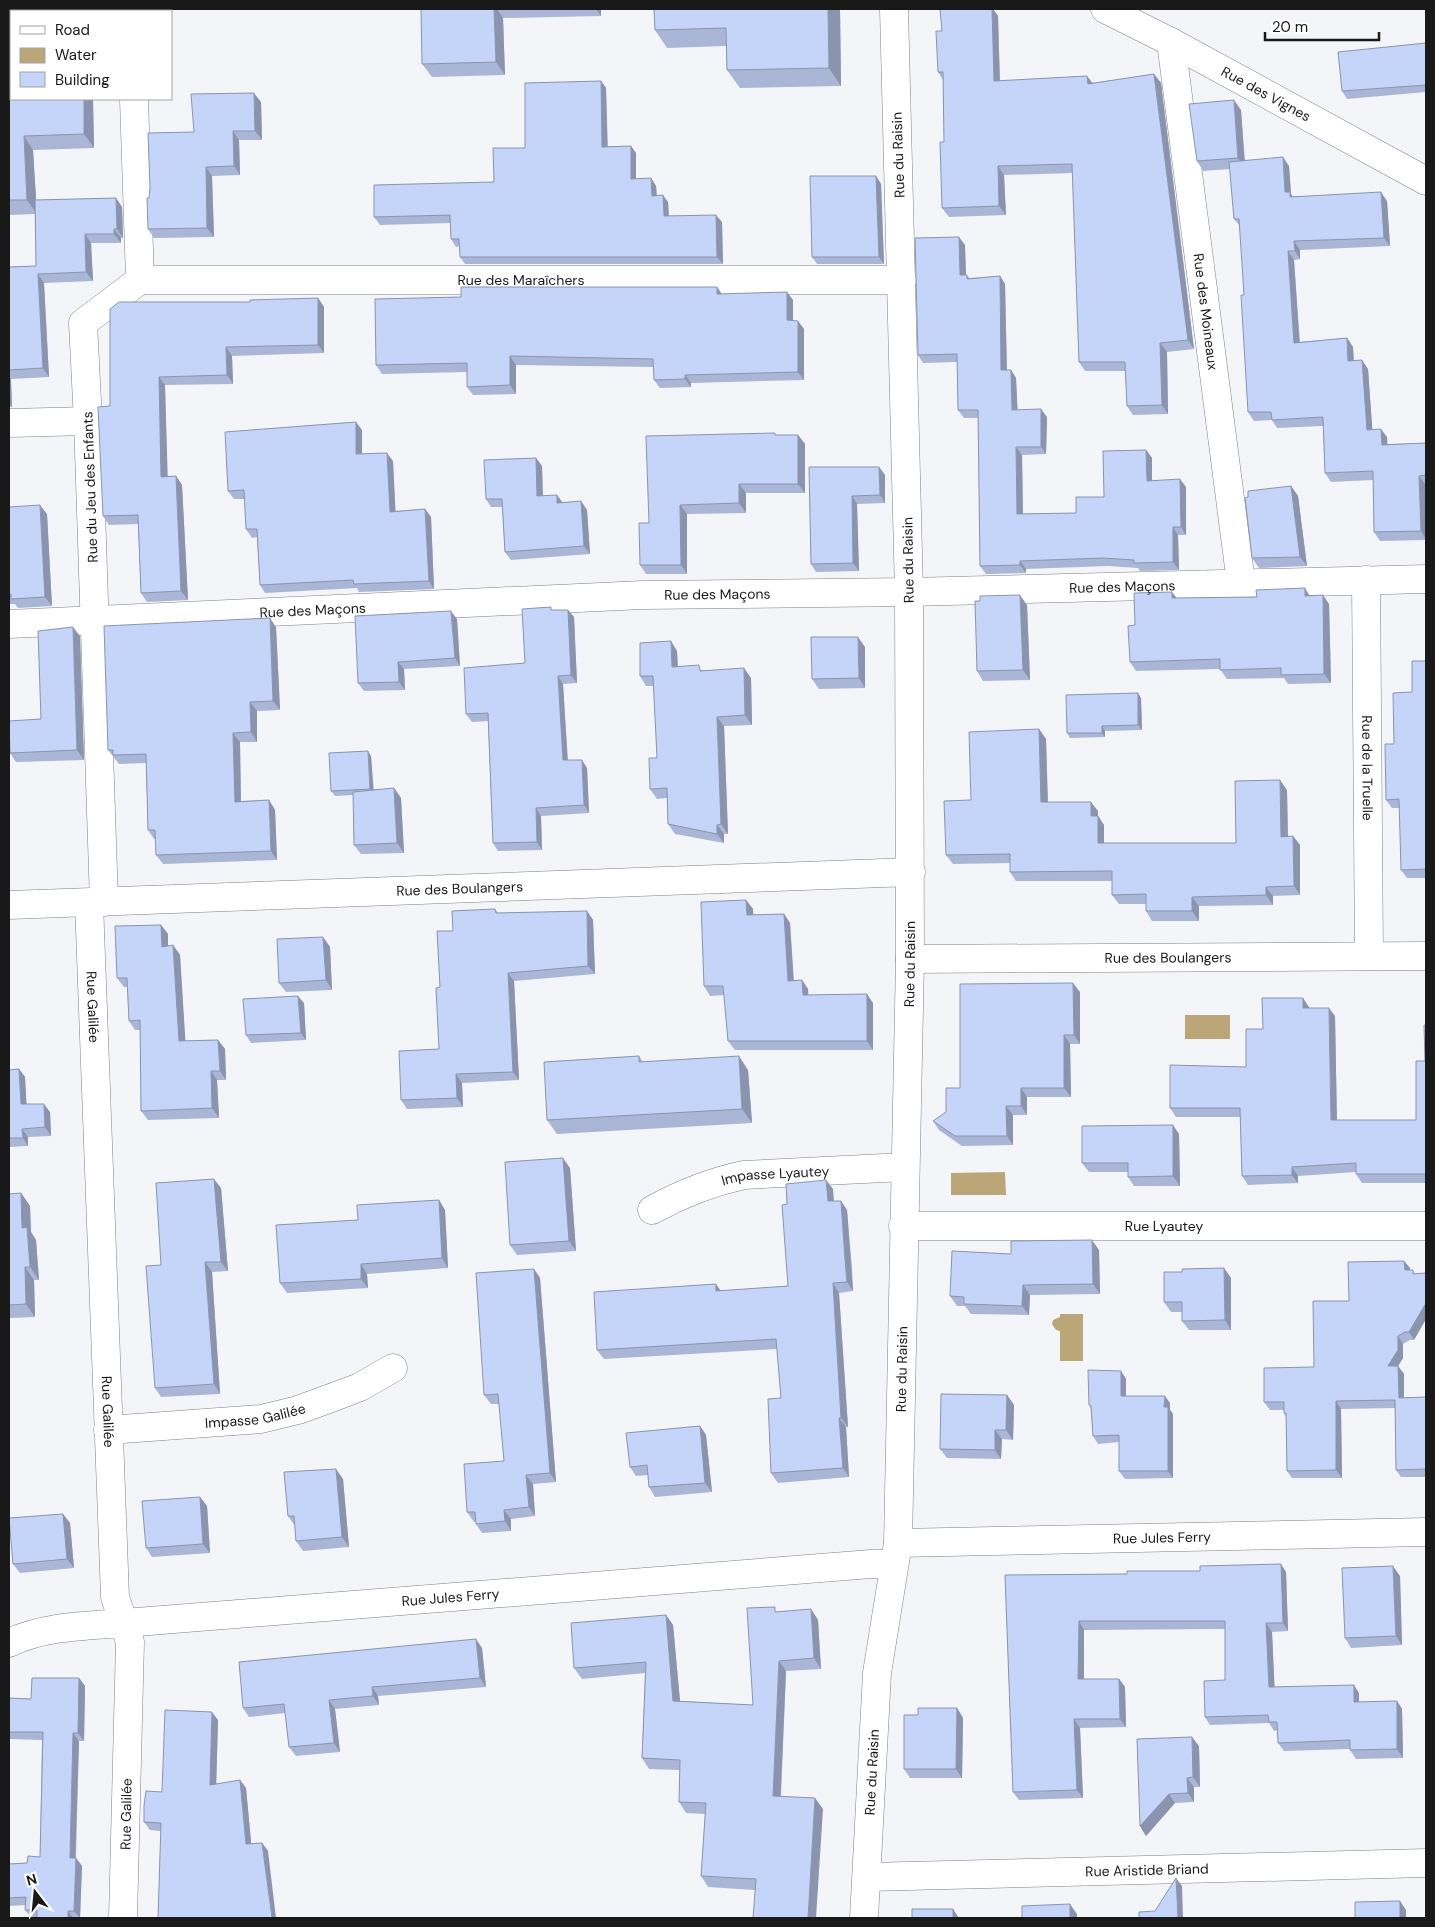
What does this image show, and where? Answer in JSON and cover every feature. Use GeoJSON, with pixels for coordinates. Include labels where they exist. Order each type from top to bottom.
{"type":"FeatureCollection","features":[{"type":"Feature","properties":{"kind":"street","name":"Rue du Raisin"},"geometry":{"type":"LineString","coordinates":[[864,1918],[876,1673],[895,1554],[910,958],[909,592],[894,9]]}},
{"type":"Feature","properties":{"kind":"street","name":"Rue des Vignes"},"geometry":{"type":"LineString","coordinates":[[1106,9],[1171,42],[1426,181]]}},
{"type":"Feature","properties":{"kind":"street","name":"Rue des Moineaux"},"geometry":{"type":"LineString","coordinates":[[1171,42],[1241,583]]}},
{"type":"Feature","properties":{"kind":"street"},"geometry":{"type":"LineString","coordinates":[[134,100],[140,280]]}},
{"type":"Feature","properties":{"kind":"street","name":"Rue des Maraîchers"},"geometry":{"type":"LineString","coordinates":[[140,280],[902,280]]}},
{"type":"Feature","properties":{"kind":"street","name":"Rue du Jeu des Enfants"},"geometry":{"type":"LineString","coordinates":[[97,903],[94,620],[83,323],[140,280]]}},
{"type":"Feature","properties":{"kind":"street"},"geometry":{"type":"LineString","coordinates":[[9,423],[88,421]]}},
{"type":"Feature","properties":{"kind":"street","name":"Rue des Maçons"},"geometry":{"type":"LineString","coordinates":[[9,624],[643,595],[909,592],[1426,579]]}},
{"type":"Feature","properties":{"kind":"street","name":"Rue de la Truelle"},"geometry":{"type":"LineString","coordinates":[[1366,580],[1369,956]]}},
{"type":"Feature","properties":{"kind":"street","name":"Rue des Boulangers"},"geometry":{"type":"LineString","coordinates":[[9,905],[911,872]]}},
{"type":"Feature","properties":{"kind":"street","name":"Rue Galilée"},"geometry":{"type":"LineString","coordinates":[[97,903],[108,1430],[115,1598],[130,1642],[123,1918]]}},
{"type":"Feature","properties":{"kind":"street","name":"Rue des Boulangers"},"geometry":{"type":"LineString","coordinates":[[910,958],[1426,956]]}},
{"type":"Feature","properties":{"kind":"street","name":"Impasse Lyautey"},"geometry":{"type":"LineString","coordinates":[[652,1210],[688,1192],[726,1178],[744,1175],[905,1167]]}},
{"type":"Feature","properties":{"kind":"street","name":"Rue Lyautey"},"geometry":{"type":"LineString","coordinates":[[903,1226],[1426,1226]]}},
{"type":"Feature","properties":{"kind":"street","name":"Impasse Galilée"},"geometry":{"type":"LineString","coordinates":[[108,1430],[261,1419],[298,1410],[331,1398],[360,1386],[393,1368]]}},
{"type":"Feature","properties":{"kind":"street","name":"Rue Jules Ferry"},"geometry":{"type":"LineString","coordinates":[[9,1642],[44,1631],[124,1623],[861,1565],[895,1554],[1426,1532]]}},
{"type":"Feature","properties":{"kind":"street","name":"Rue Aristide Briand"},"geometry":{"type":"LineString","coordinates":[[867,1877],[1426,1863]]}},
{"type":"Feature","properties":{"kind":"water"},"geometry":{"type":"Polygon","coordinates":[[[1185,1015],[1230,1015],[1230,1039],[1185,1039],[1185,1015]]]}},
{"type":"Feature","properties":{"kind":"water"},"geometry":{"type":"Polygon","coordinates":[[[1005,1172],[1006,1195],[951,1195],[951,1173],[1005,1172]]]}},
{"type":"Feature","properties":{"kind":"water"},"geometry":{"type":"Polygon","coordinates":[[[1060,1314],[1083,1314],[1083,1361],[1060,1361],[1060,1331],[1056,1330],[1052,1324],[1053,1320],[1060,1317],[1060,1314]]]}},
{"type":"Feature","properties":{"kind":"building"},"geometry":{"type":"Polygon","coordinates":[[[421,9],[494,9],[496,62],[422,64],[421,9]]]}},
{"type":"Feature","properties":{"kind":"building"},"geometry":{"type":"Polygon","coordinates":[[[654,9],[828,9],[829,68],[727,70],[726,28],[655,30],[654,9]]]}},
{"type":"Feature","properties":{"kind":"building"},"geometry":{"type":"Polygon","coordinates":[[[940,9],[992,9],[994,81],[1087,76],[1088,84],[1154,74],[1188,340],[1160,343],[1162,405],[1127,406],[1125,362],[1079,362],[1072,164],[998,166],[999,206],[942,208],[940,142],[944,142],[943,72],[938,72],[936,31],[942,31],[940,9]]]}},
{"type":"Feature","properties":{"kind":"building"},"geometry":{"type":"Polygon","coordinates":[[[1426,43],[1426,85],[1342,91],[1338,52],[1426,43]]]}},
{"type":"Feature","properties":{"kind":"building"},"geometry":{"type":"Polygon","coordinates":[[[10,73],[10,100],[84,100],[84,134],[24,136],[27,200],[9,200],[10,73]]]}},
{"type":"Feature","properties":{"kind":"building"},"geometry":{"type":"Polygon","coordinates":[[[601,81],[602,147],[631,146],[631,179],[651,178],[652,196],[663,195],[664,216],[716,215],[717,257],[460,257],[459,239],[451,239],[450,215],[374,217],[374,185],[494,182],[493,148],[525,148],[525,83],[601,81]]]}},
{"type":"Feature","properties":{"kind":"building"},"geometry":{"type":"Polygon","coordinates":[[[254,93],[255,131],[233,131],[234,166],[206,167],[207,228],[148,229],[147,198],[149,198],[150,188],[148,133],[194,132],[191,94],[254,93]]]}},
{"type":"Feature","properties":{"kind":"building"},"geometry":{"type":"Polygon","coordinates":[[[1234,100],[1238,158],[1197,161],[1189,104],[1234,100]]]}},
{"type":"Feature","properties":{"kind":"building"},"geometry":{"type":"Polygon","coordinates":[[[1283,157],[1285,192],[1290,192],[1290,197],[1381,192],[1384,238],[1294,241],[1295,251],[1288,251],[1294,343],[1347,338],[1348,361],[1362,360],[1367,430],[1381,429],[1382,445],[1426,443],[1426,475],[1419,476],[1421,531],[1374,532],[1373,471],[1325,473],[1323,417],[1272,420],[1271,412],[1248,412],[1241,295],[1244,295],[1239,219],[1234,219],[1229,162],[1283,157]]]}},
{"type":"Feature","properties":{"kind":"building"},"geometry":{"type":"Polygon","coordinates":[[[810,176],[876,176],[879,257],[812,257],[810,176]]]}},
{"type":"Feature","properties":{"kind":"building"},"geometry":{"type":"Polygon","coordinates":[[[116,198],[117,229],[114,229],[114,234],[85,234],[86,272],[38,274],[43,368],[9,370],[9,267],[36,266],[35,200],[116,198]]]}},
{"type":"Feature","properties":{"kind":"building"},"geometry":{"type":"Polygon","coordinates":[[[959,237],[960,275],[967,275],[967,279],[1000,276],[1001,370],[1011,370],[1012,410],[1041,409],[1041,447],[1016,447],[1017,514],[1076,513],[1076,497],[1104,497],[1103,451],[1146,450],[1147,481],[1180,479],[1181,527],[1173,527],[1173,562],[1134,563],[1134,560],[1103,558],[1020,561],[1020,565],[980,566],[978,410],[958,410],[957,354],[918,355],[915,238],[959,237]]]}},
{"type":"Feature","properties":{"kind":"building"},"geometry":{"type":"Polygon","coordinates":[[[461,287],[717,287],[717,294],[787,292],[787,320],[798,321],[798,372],[685,375],[685,379],[654,380],[653,359],[510,356],[510,385],[467,387],[467,363],[376,365],[375,299],[461,297],[461,287]]]}},
{"type":"Feature","properties":{"kind":"building"},"geometry":{"type":"Polygon","coordinates":[[[318,298],[318,345],[226,347],[227,375],[159,377],[161,477],[176,476],[181,591],[141,593],[138,515],[103,516],[98,407],[110,406],[110,309],[119,302],[250,302],[250,300],[318,298]]]}},
{"type":"Feature","properties":{"kind":"building"},"geometry":{"type":"Polygon","coordinates":[[[356,422],[356,454],[387,453],[390,512],[425,509],[429,581],[354,584],[353,580],[260,585],[257,529],[246,529],[244,490],[228,491],[225,432],[356,422]]]}},
{"type":"Feature","properties":{"kind":"building"},"geometry":{"type":"Polygon","coordinates":[[[775,433],[775,435],[798,435],[798,484],[739,484],[739,503],[680,505],[681,565],[640,565],[639,523],[649,523],[646,436],[775,433]]]}},
{"type":"Feature","properties":{"kind":"building"},"geometry":{"type":"Polygon","coordinates":[[[536,458],[537,496],[557,495],[557,503],[581,501],[584,546],[505,552],[502,499],[486,499],[484,460],[536,458]]]}},
{"type":"Feature","properties":{"kind":"building"},"geometry":{"type":"Polygon","coordinates":[[[809,467],[879,467],[880,495],[852,496],[853,563],[811,564],[809,467]]]}},
{"type":"Feature","properties":{"kind":"building"},"geometry":{"type":"Polygon","coordinates":[[[1291,486],[1300,557],[1252,558],[1245,498],[1248,497],[1248,491],[1291,486]]]}},
{"type":"Feature","properties":{"kind":"building"},"geometry":{"type":"Polygon","coordinates":[[[40,505],[45,597],[11,599],[11,594],[9,594],[9,507],[40,505]]]}},
{"type":"Feature","properties":{"kind":"building"},"geometry":{"type":"Polygon","coordinates":[[[1305,588],[1305,596],[1323,595],[1324,674],[1281,675],[1281,668],[1220,670],[1220,659],[1130,662],[1128,626],[1135,625],[1134,593],[1172,592],[1172,598],[1257,597],[1256,590],[1305,588]]]}},
{"type":"Feature","properties":{"kind":"building"},"geometry":{"type":"Polygon","coordinates":[[[1020,595],[1023,670],[977,671],[975,601],[980,601],[980,596],[1020,595]]]}},
{"type":"Feature","properties":{"kind":"building"},"geometry":{"type":"Polygon","coordinates":[[[551,607],[551,610],[568,610],[571,675],[558,676],[563,760],[582,760],[584,805],[536,808],[537,842],[493,843],[488,713],[466,714],[464,668],[525,663],[522,609],[551,607]]]}},
{"type":"Feature","properties":{"kind":"building"},"geometry":{"type":"Polygon","coordinates":[[[451,611],[455,658],[398,662],[399,682],[358,683],[355,616],[451,611]]]}},
{"type":"Feature","properties":{"kind":"building"},"geometry":{"type":"Polygon","coordinates":[[[270,618],[273,701],[250,702],[251,732],[233,733],[235,802],[269,800],[271,851],[156,855],[155,830],[148,830],[146,754],[113,755],[113,750],[108,750],[104,626],[270,618]]]}},
{"type":"Feature","properties":{"kind":"building"},"geometry":{"type":"Polygon","coordinates":[[[73,627],[77,750],[10,753],[9,721],[41,719],[38,631],[73,627]]]}},
{"type":"Feature","properties":{"kind":"building"},"geometry":{"type":"Polygon","coordinates":[[[811,637],[858,637],[859,678],[812,679],[811,637]]]}},
{"type":"Feature","properties":{"kind":"building"},"geometry":{"type":"Polygon","coordinates":[[[671,641],[672,667],[699,665],[700,671],[744,668],[745,715],[717,717],[721,824],[717,825],[717,834],[668,824],[667,788],[650,789],[649,758],[657,758],[653,676],[640,676],[640,643],[671,641]]]}},
{"type":"Feature","properties":{"kind":"building"},"geometry":{"type":"Polygon","coordinates":[[[1412,661],[1426,661],[1426,869],[1401,870],[1399,799],[1386,800],[1385,744],[1394,744],[1393,693],[1412,692],[1412,661]]]}},
{"type":"Feature","properties":{"kind":"building"},"geometry":{"type":"Polygon","coordinates":[[[1138,693],[1138,725],[1102,726],[1102,733],[1067,733],[1066,695],[1138,693]]]}},
{"type":"Feature","properties":{"kind":"building"},"geometry":{"type":"Polygon","coordinates":[[[1039,729],[1041,802],[1091,802],[1091,816],[1098,816],[1098,843],[1236,843],[1235,781],[1280,780],[1281,837],[1293,836],[1294,886],[1266,887],[1266,895],[1192,897],[1192,911],[1146,911],[1146,894],[1112,895],[1112,871],[1010,872],[1010,854],[946,855],[944,801],[971,800],[969,732],[1039,729]]]}},
{"type":"Feature","properties":{"kind":"building"},"geometry":{"type":"Polygon","coordinates":[[[368,751],[370,789],[331,791],[329,753],[368,751]]]}},
{"type":"Feature","properties":{"kind":"building"},"geometry":{"type":"Polygon","coordinates":[[[394,788],[397,843],[354,845],[353,792],[394,788]]]}},
{"type":"Feature","properties":{"kind":"building"},"geometry":{"type":"Polygon","coordinates":[[[746,900],[747,915],[784,914],[788,981],[802,980],[803,995],[867,994],[867,1041],[728,1041],[723,986],[704,986],[701,902],[746,900]]]}},
{"type":"Feature","properties":{"kind":"building"},"geometry":{"type":"Polygon","coordinates":[[[495,909],[496,913],[587,911],[588,966],[508,973],[513,1072],[456,1074],[457,1098],[401,1100],[399,1051],[439,1049],[436,988],[440,987],[437,931],[453,931],[452,911],[495,909]]]}},
{"type":"Feature","properties":{"kind":"building"},"geometry":{"type":"Polygon","coordinates":[[[161,925],[162,947],[173,945],[179,1041],[218,1040],[220,1071],[211,1071],[212,1108],[141,1111],[140,1020],[129,1021],[127,978],[117,978],[115,926],[161,925]]]}},
{"type":"Feature","properties":{"kind":"building"},"geometry":{"type":"Polygon","coordinates":[[[323,937],[326,980],[279,983],[277,939],[323,937]]]}},
{"type":"Feature","properties":{"kind":"building"},"geometry":{"type":"Polygon","coordinates":[[[1073,983],[1074,1035],[1064,1035],[1064,1088],[1021,1088],[1021,1106],[1006,1106],[1007,1136],[955,1136],[933,1121],[946,1112],[946,1088],[960,1088],[960,984],[1073,983]]]}},
{"type":"Feature","properties":{"kind":"building"},"geometry":{"type":"Polygon","coordinates":[[[298,996],[301,1033],[246,1035],[243,999],[298,996]]]}},
{"type":"Feature","properties":{"kind":"building"},"geometry":{"type":"Polygon","coordinates":[[[1262,998],[1303,998],[1303,1008],[1329,1008],[1331,1120],[1416,1120],[1416,1061],[1425,1061],[1424,1025],[1426,1025],[1426,1174],[1356,1174],[1356,1163],[1292,1167],[1292,1175],[1242,1176],[1240,1108],[1170,1108],[1170,1065],[1246,1067],[1246,1029],[1263,1029],[1262,998]]]}},
{"type":"Feature","properties":{"kind":"building"},"geometry":{"type":"Polygon","coordinates":[[[639,1056],[639,1062],[739,1056],[742,1109],[547,1120],[544,1062],[639,1056]]]}},
{"type":"Feature","properties":{"kind":"building"},"geometry":{"type":"Polygon","coordinates":[[[19,1069],[21,1104],[44,1104],[45,1127],[22,1129],[23,1138],[9,1138],[9,1070],[19,1069]]]}},
{"type":"Feature","properties":{"kind":"building"},"geometry":{"type":"Polygon","coordinates":[[[1173,1125],[1173,1176],[1128,1177],[1128,1163],[1082,1163],[1082,1126],[1173,1125]]]}},
{"type":"Feature","properties":{"kind":"building"},"geometry":{"type":"Polygon","coordinates":[[[563,1158],[569,1241],[510,1245],[505,1162],[563,1158]]]}},
{"type":"Feature","properties":{"kind":"building"},"geometry":{"type":"Polygon","coordinates":[[[214,1179],[221,1262],[205,1262],[214,1384],[155,1388],[146,1266],[161,1265],[156,1183],[214,1179]]]}},
{"type":"Feature","properties":{"kind":"building"},"geometry":{"type":"Polygon","coordinates":[[[826,1180],[828,1201],[841,1201],[847,1282],[833,1283],[843,1468],[771,1473],[768,1399],[781,1398],[776,1339],[597,1350],[594,1292],[716,1284],[716,1291],[788,1286],[782,1205],[787,1204],[786,1184],[826,1180]]]}},
{"type":"Feature","properties":{"kind":"building"},"geometry":{"type":"Polygon","coordinates":[[[21,1193],[22,1228],[27,1227],[30,1267],[25,1267],[26,1304],[9,1305],[9,1194],[21,1193]]]}},
{"type":"Feature","properties":{"kind":"building"},"geometry":{"type":"Polygon","coordinates":[[[439,1200],[442,1258],[361,1264],[361,1279],[280,1283],[276,1225],[358,1220],[357,1205],[439,1200]]]}},
{"type":"Feature","properties":{"kind":"building"},"geometry":{"type":"Polygon","coordinates":[[[1092,1240],[1093,1284],[1023,1285],[1022,1306],[964,1304],[964,1297],[950,1296],[952,1251],[1011,1254],[1011,1241],[1092,1240]]]}},
{"type":"Feature","properties":{"kind":"building"},"geometry":{"type":"Polygon","coordinates":[[[1404,1261],[1405,1270],[1413,1270],[1413,1274],[1426,1273],[1426,1303],[1409,1332],[1398,1336],[1398,1350],[1388,1366],[1398,1366],[1399,1398],[1426,1397],[1426,1469],[1396,1470],[1395,1400],[1336,1401],[1336,1470],[1287,1471],[1286,1413],[1284,1413],[1284,1402],[1264,1402],[1264,1368],[1314,1367],[1313,1301],[1349,1301],[1348,1262],[1404,1261]]]}},
{"type":"Feature","properties":{"kind":"building"},"geometry":{"type":"Polygon","coordinates":[[[1224,1268],[1225,1320],[1182,1321],[1182,1302],[1164,1302],[1164,1272],[1182,1272],[1182,1269],[1224,1268]]]}},
{"type":"Feature","properties":{"kind":"building"},"geometry":{"type":"Polygon","coordinates":[[[534,1269],[550,1473],[526,1475],[529,1507],[504,1510],[505,1521],[476,1524],[475,1512],[467,1512],[464,1464],[504,1461],[498,1394],[484,1395],[476,1273],[534,1269]]]}},
{"type":"Feature","properties":{"kind":"building"},"geometry":{"type":"Polygon","coordinates":[[[1088,1370],[1121,1371],[1121,1396],[1165,1396],[1164,1407],[1168,1407],[1168,1471],[1119,1471],[1119,1435],[1093,1436],[1091,1406],[1089,1405],[1088,1370]]]}},
{"type":"Feature","properties":{"kind":"building"},"geometry":{"type":"Polygon","coordinates":[[[941,1394],[1007,1395],[1006,1430],[995,1430],[995,1450],[940,1449],[941,1394]]]}},
{"type":"Feature","properties":{"kind":"building"},"geometry":{"type":"Polygon","coordinates":[[[700,1426],[705,1483],[649,1487],[647,1465],[630,1467],[626,1433],[700,1426]]]}},
{"type":"Feature","properties":{"kind":"building"},"geometry":{"type":"Polygon","coordinates":[[[336,1469],[342,1537],[296,1541],[294,1516],[288,1516],[284,1472],[336,1469]]]}},
{"type":"Feature","properties":{"kind":"building"},"geometry":{"type":"Polygon","coordinates":[[[200,1497],[203,1544],[146,1548],[142,1501],[200,1497]]]}},
{"type":"Feature","properties":{"kind":"building"},"geometry":{"type":"Polygon","coordinates":[[[63,1514],[67,1559],[13,1564],[9,1518],[63,1514]]]}},
{"type":"Feature","properties":{"kind":"building"},"geometry":{"type":"Polygon","coordinates":[[[1281,1564],[1283,1623],[1266,1623],[1269,1687],[1354,1685],[1354,1702],[1397,1701],[1397,1749],[1350,1750],[1350,1740],[1278,1743],[1277,1722],[1269,1722],[1268,1715],[1205,1717],[1204,1681],[1225,1680],[1225,1621],[1079,1621],[1078,1679],[1119,1679],[1120,1719],[1074,1719],[1077,1790],[1013,1792],[1005,1575],[1127,1574],[1127,1571],[1200,1571],[1200,1566],[1281,1564]]]}},
{"type":"Feature","properties":{"kind":"building"},"geometry":{"type":"Polygon","coordinates":[[[1393,1566],[1396,1636],[1345,1638],[1342,1568],[1393,1566]]]}},
{"type":"Feature","properties":{"kind":"building"},"geometry":{"type":"Polygon","coordinates":[[[775,1607],[775,1612],[811,1609],[814,1658],[779,1661],[773,1796],[815,1798],[808,1918],[753,1918],[756,1879],[701,1876],[706,1803],[679,1802],[680,1760],[642,1758],[646,1662],[574,1668],[571,1623],[666,1615],[673,1701],[753,1705],[747,1608],[775,1607]]]}},
{"type":"Feature","properties":{"kind":"building"},"geometry":{"type":"Polygon","coordinates":[[[476,1639],[480,1678],[372,1687],[373,1696],[329,1700],[334,1743],[289,1747],[284,1704],[243,1708],[239,1662],[476,1639]]]}},
{"type":"Feature","properties":{"kind":"building"},"geometry":{"type":"Polygon","coordinates":[[[32,1678],[79,1678],[78,1733],[73,1733],[70,1858],[76,1858],[74,1911],[68,1911],[68,1918],[37,1918],[37,1910],[25,1910],[26,1897],[9,1898],[9,1864],[27,1863],[28,1856],[40,1857],[43,1732],[9,1732],[9,1698],[31,1699],[32,1678]]]}},
{"type":"Feature","properties":{"kind":"building"},"geometry":{"type":"Polygon","coordinates":[[[918,1708],[957,1708],[956,1769],[904,1769],[904,1715],[918,1715],[918,1708]]]}},
{"type":"Feature","properties":{"kind":"building"},"geometry":{"type":"Polygon","coordinates":[[[165,1710],[212,1712],[210,1785],[240,1780],[246,1844],[262,1843],[272,1918],[158,1918],[161,1823],[144,1822],[144,1806],[146,1791],[162,1792],[165,1710]]]}},
{"type":"Feature","properties":{"kind":"building"},"geometry":{"type":"Polygon","coordinates":[[[1192,1737],[1193,1777],[1187,1778],[1188,1793],[1169,1794],[1140,1826],[1137,1739],[1192,1737]]]}},
{"type":"Feature","properties":{"kind":"building"},"geometry":{"type":"Polygon","coordinates":[[[1176,1878],[1178,1918],[1139,1918],[1139,1912],[1155,1911],[1176,1878]]]}},
{"type":"Feature","properties":{"kind":"building"},"geometry":{"type":"Polygon","coordinates":[[[1400,1901],[1400,1918],[1355,1918],[1355,1902],[1400,1901]]]}},
{"type":"Feature","properties":{"kind":"building"},"geometry":{"type":"Polygon","coordinates":[[[1070,1904],[1070,1918],[1022,1918],[1022,1906],[1070,1904]]]}},
{"type":"Feature","properties":{"kind":"building"},"geometry":{"type":"Polygon","coordinates":[[[912,1909],[953,1909],[953,1918],[912,1918],[912,1909]]]}}]}
